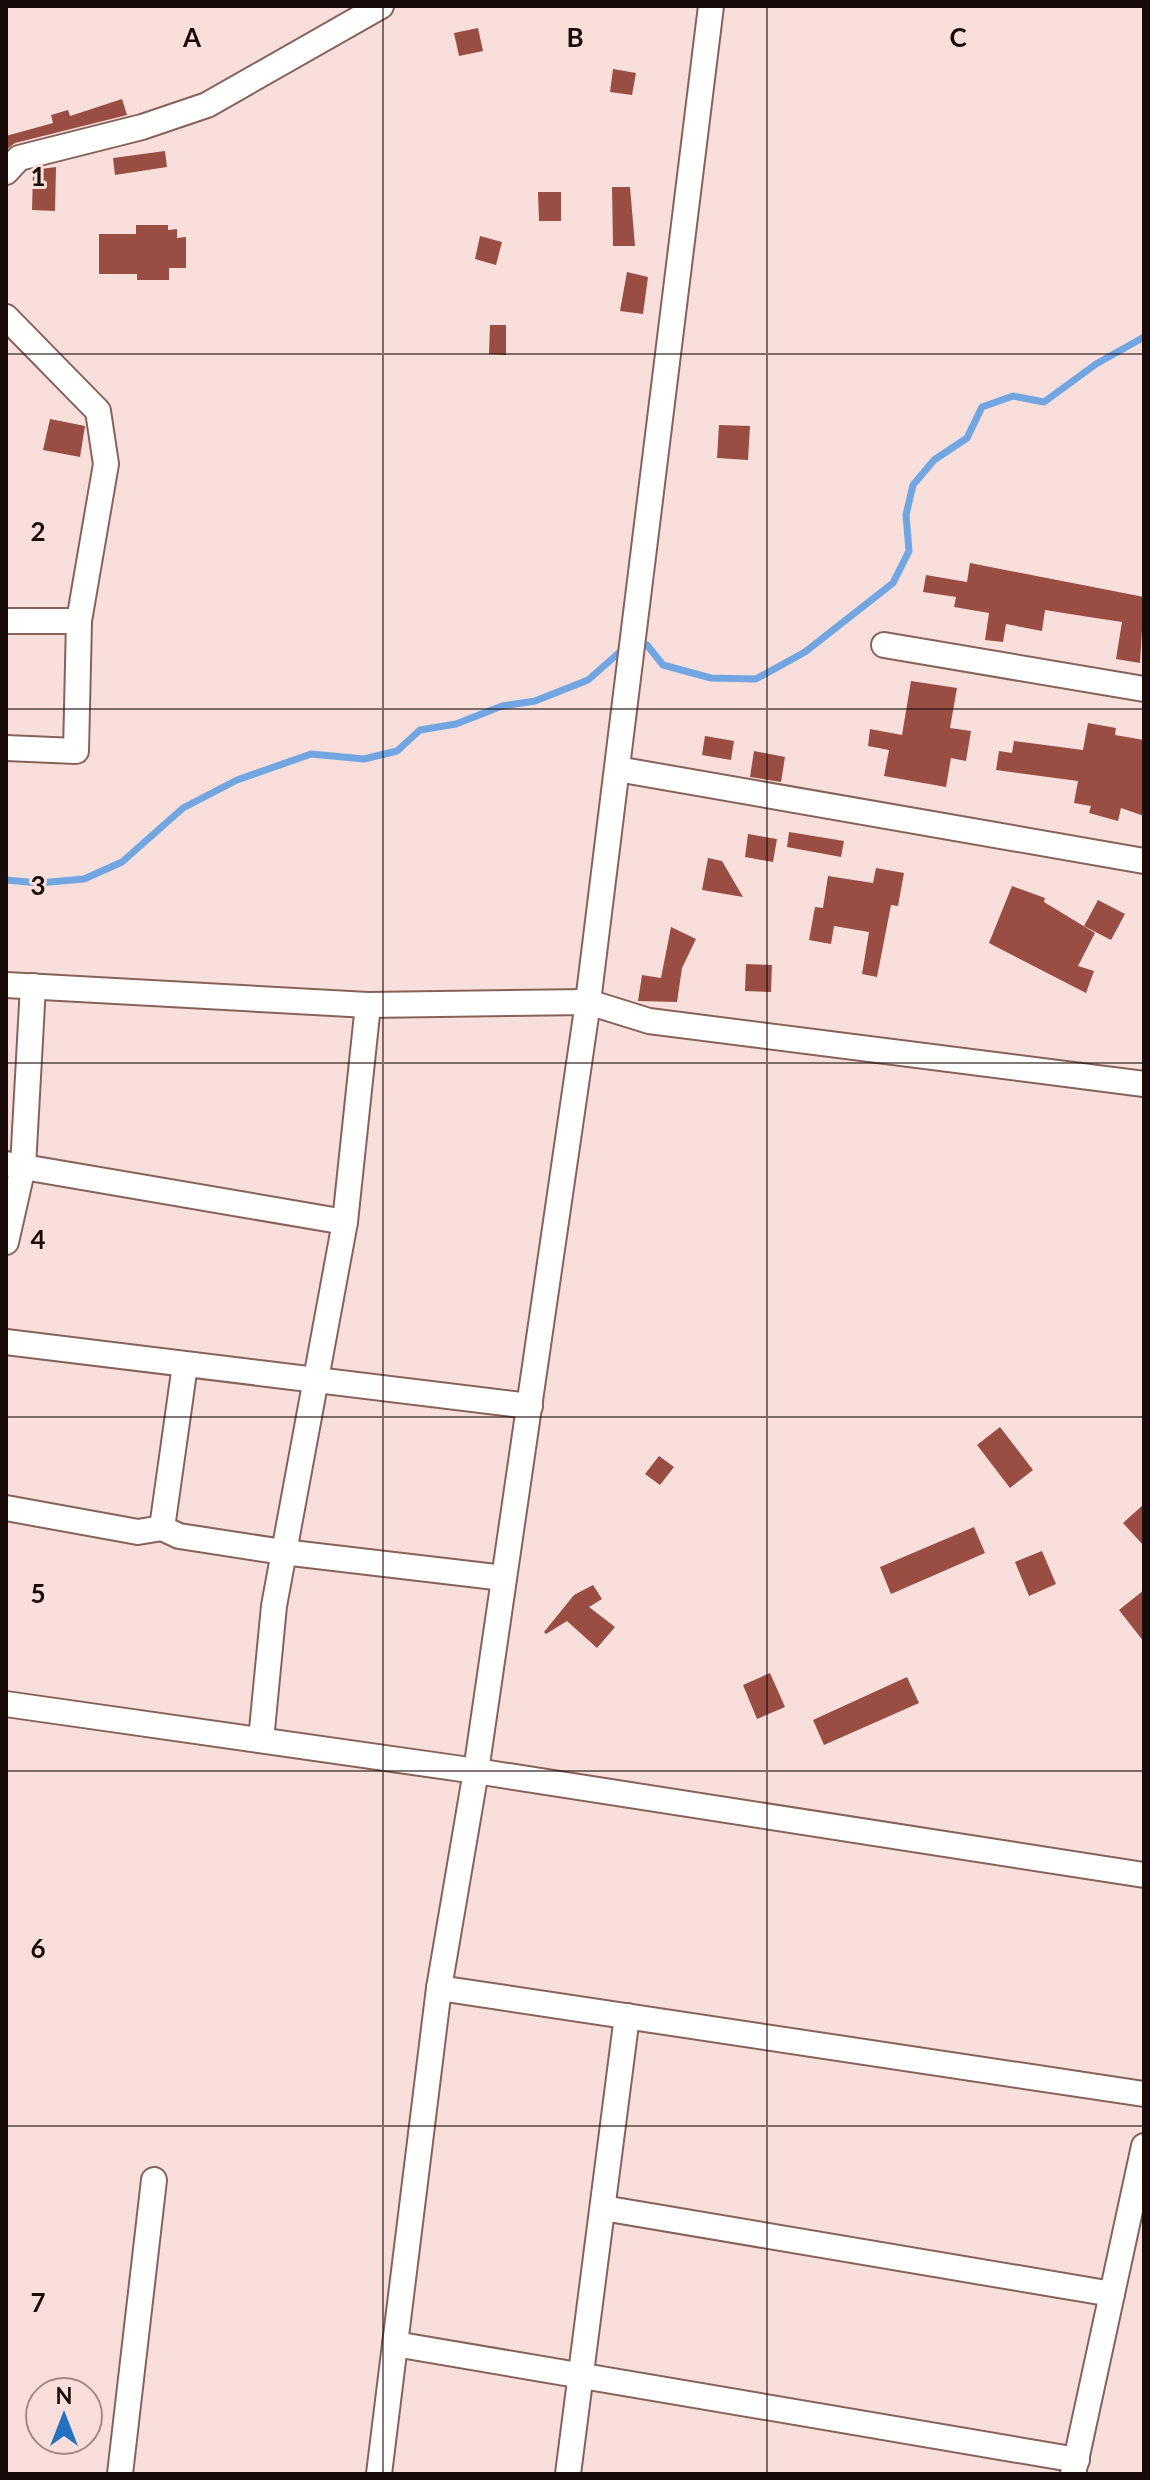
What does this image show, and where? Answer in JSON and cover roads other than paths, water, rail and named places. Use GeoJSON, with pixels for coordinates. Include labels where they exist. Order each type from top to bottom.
{"type":"FeatureCollection","features":[{"type":"Feature","properties":{"kind":"street"},"geometry":{"type":"LineString","coordinates":[[6,172],[19,158],[142,127],[207,105],[381,6]]}},
{"type":"Feature","properties":{"kind":"street"},"geometry":{"type":"LineString","coordinates":[[379,2474],[439,1988],[476,1771],[588,1002],[711,6]]}},
{"type":"Feature","properties":{"kind":"street"},"geometry":{"type":"LineString","coordinates":[[6,317],[98,411],[106,464],[79,621],[76,751],[6,748]]}},
{"type":"Feature","properties":{"kind":"street"},"geometry":{"type":"LineString","coordinates":[[6,621],[79,621]]}},
{"type":"Feature","properties":{"kind":"street"},"geometry":{"type":"LineString","coordinates":[[884,645],[1144,689]]}},
{"type":"Feature","properties":{"kind":"street"},"geometry":{"type":"LineString","coordinates":[[617,769],[1144,861]]}},
{"type":"Feature","properties":{"kind":"street"},"geometry":{"type":"LineString","coordinates":[[6,985],[368,1005],[588,1002],[649,1021],[1144,1084]]}},
{"type":"Feature","properties":{"kind":"street"},"geometry":{"type":"LineString","coordinates":[[6,1242],[33,986]]}},
{"type":"Feature","properties":{"kind":"street"},"geometry":{"type":"LineString","coordinates":[[261,1740],[283,1552],[345,1222],[368,1005]]}},
{"type":"Feature","properties":{"kind":"street"},"geometry":{"type":"LineString","coordinates":[[15,1165],[345,1222]]}},
{"type":"Feature","properties":{"kind":"street"},"geometry":{"type":"LineString","coordinates":[[6,1342],[530,1406]]}},
{"type":"Feature","properties":{"kind":"street"},"geometry":{"type":"LineString","coordinates":[[162,1528],[185,1365]]}},
{"type":"Feature","properties":{"kind":"street"},"geometry":{"type":"LineString","coordinates":[[6,1508],[138,1532],[162,1528],[179,1536],[283,1552],[504,1578]]}},
{"type":"Feature","properties":{"kind":"street"},"geometry":{"type":"LineString","coordinates":[[6,1704],[476,1771],[1144,1875]]}},
{"type":"Feature","properties":{"kind":"street"},"geometry":{"type":"LineString","coordinates":[[439,1988],[1144,2094]]}},
{"type":"Feature","properties":{"kind":"street"},"geometry":{"type":"LineString","coordinates":[[568,2474],[627,2016]]}},
{"type":"Feature","properties":{"kind":"street"},"geometry":{"type":"LineString","coordinates":[[395,2344],[1075,2467],[1144,2146]]}},
{"type":"Feature","properties":{"kind":"street"},"geometry":{"type":"LineString","coordinates":[[120,2474],[154,2180]]}},
{"type":"Feature","properties":{"kind":"street"},"geometry":{"type":"LineString","coordinates":[[603,2208],[1112,2294]]}},
{"type":"Feature","properties":{"kind":"waterway"},"geometry":{"type":"LineString","coordinates":[[647,645],[663,665],[711,678],[756,679],[805,652],[893,583],[909,551],[906,515],[913,485],[934,460],[967,438],[982,407],[1013,396],[1044,402],[1096,364],[1144,337]]}},
{"type":"Feature","properties":{"kind":"waterway"},"geometry":{"type":"LineString","coordinates":[[6,880],[39,883],[84,879],[122,862],[183,808],[237,780],[311,754],[364,759],[397,751],[420,730],[456,724],[502,706],[535,701],[588,680],[622,650]]}}]}
